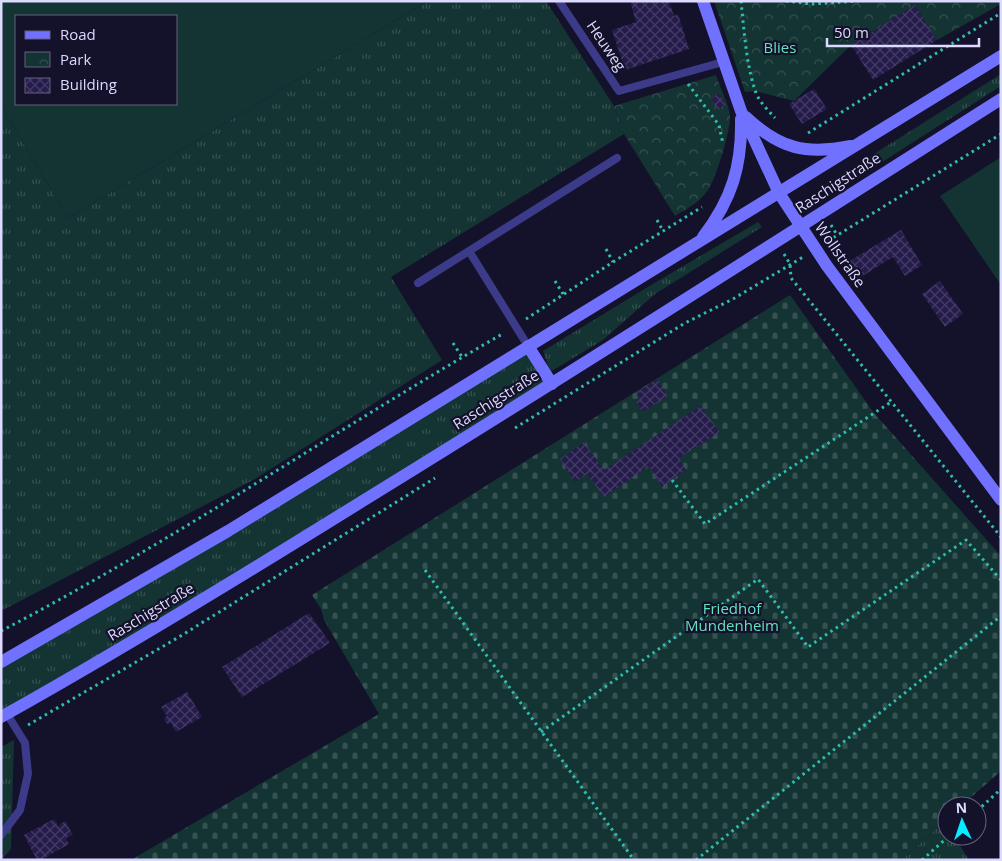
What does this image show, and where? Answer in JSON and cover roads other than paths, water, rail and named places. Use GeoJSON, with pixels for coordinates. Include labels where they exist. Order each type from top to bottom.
{"type":"FeatureCollection","features":[{"type":"Feature","properties":{"kind":"street","name":"Wollstraße"},"geometry":{"type":"LineString","coordinates":[[703,1],[741,111],[779,193],[827,266],[999,495]]}},
{"type":"Feature","properties":{"kind":"street","name":"Raschigstraße"},"geometry":{"type":"LineString","coordinates":[[1,662],[228,531],[1001,56]]}},
{"type":"Feature","properties":{"kind":"street","name":"Raschigstraße"},"geometry":{"type":"LineString","coordinates":[[4,716],[168,621],[552,384],[1001,99]]}},
{"type":"Feature","properties":{"kind":"street"},"geometry":{"type":"LineString","coordinates":[[741,111],[760,130],[796,148],[827,151],[859,145]]}},
{"type":"Feature","properties":{"kind":"street"},"geometry":{"type":"LineString","coordinates":[[698,243],[718,216],[734,181],[739,163],[742,138],[741,111]]}},
{"type":"Feature","properties":{"kind":"street"},"geometry":{"type":"LineString","coordinates":[[528,346],[552,384]]}},
{"type":"Feature","properties":{"kind":"lane","name":"Heuweg"},"geometry":{"type":"LineString","coordinates":[[559,1],[619,91],[723,62]]}},
{"type":"Feature","properties":{"kind":"lane"},"geometry":{"type":"LineString","coordinates":[[418,283],[617,158]]}},
{"type":"Feature","properties":{"kind":"lane"},"geometry":{"type":"LineString","coordinates":[[469,250],[528,346]]}},
{"type":"Feature","properties":{"kind":"lane"},"geometry":{"type":"LineString","coordinates":[[1,835],[20,810],[28,774],[25,743],[4,716]]}},
{"type":"Feature","properties":{"kind":"park label","name":"Blies"},"geometry":{"type":"Point","coordinates":[780,48]}},
{"type":"Feature","properties":{"kind":"park label","name":"Friedhof Mundenheim"},"geometry":{"type":"Point","coordinates":[732,618]}}]}
